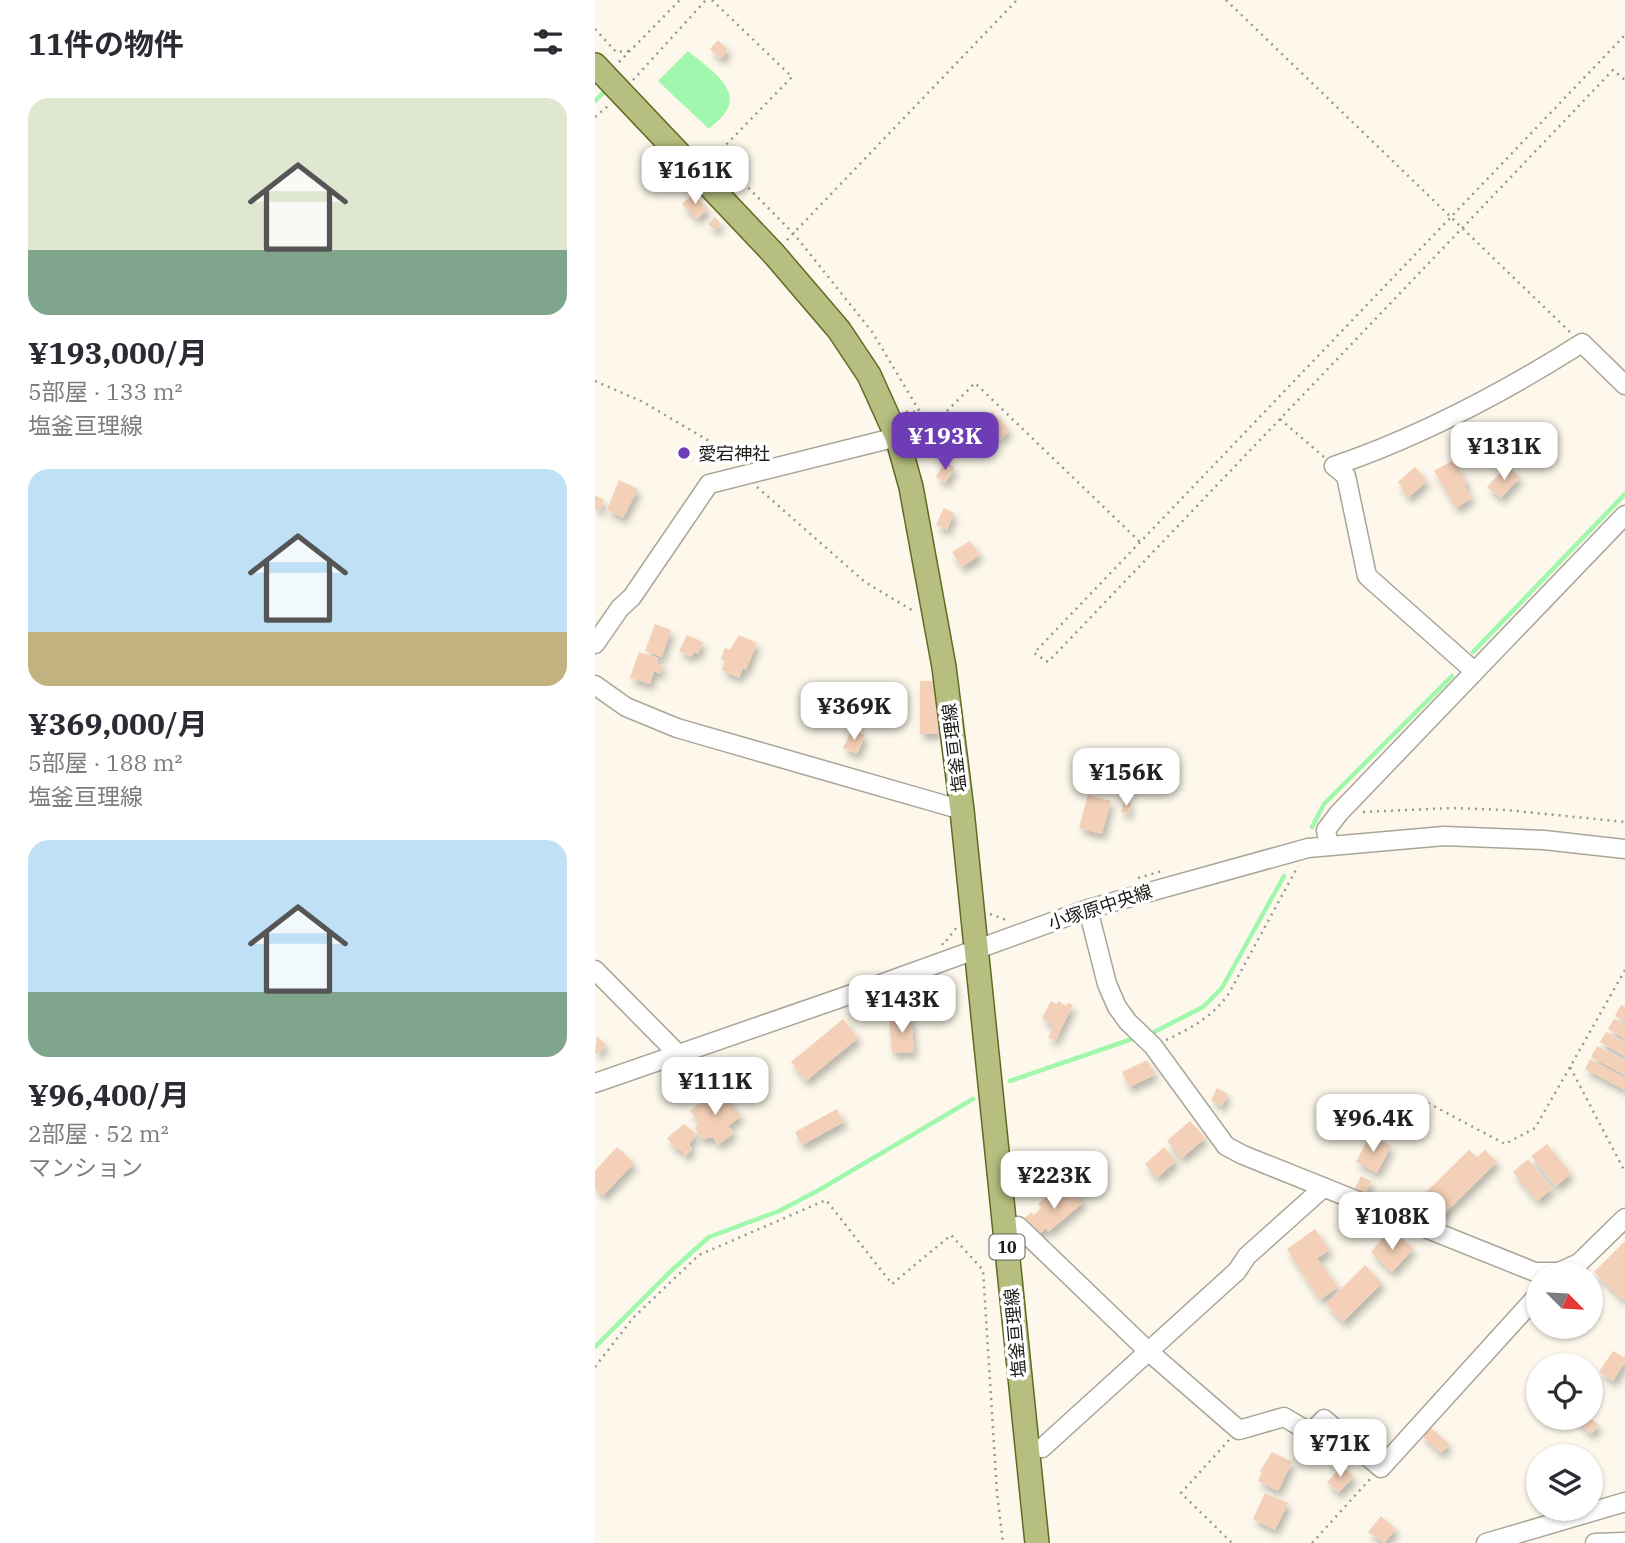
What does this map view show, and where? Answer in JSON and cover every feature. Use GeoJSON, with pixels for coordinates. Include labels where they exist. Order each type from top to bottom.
{"type":"FeatureCollection","features":[{"type":"Feature","properties":{"kind":"main road","name":"塩釜亘理線"},"geometry":{"type":"LineString","coordinates":[[600,70],[775,254],[839,330],[869,375],[897,437],[911,488],[944,667],[977,950],[1037,1543]]}},
{"type":"Feature","properties":{"kind":"street"},"geometry":{"type":"LineString","coordinates":[[1334,466],[1378,451],[1485,401],[1582,343],[1625,384]]}},
{"type":"Feature","properties":{"kind":"street"},"geometry":{"type":"LineString","coordinates":[[595,644],[632,597],[709,484],[897,437]]}},
{"type":"Feature","properties":{"kind":"street"},"geometry":{"type":"LineString","coordinates":[[1334,466],[1346,476],[1367,576],[1475,671]]}},
{"type":"Feature","properties":{"kind":"street"},"geometry":{"type":"LineString","coordinates":[[1329,846],[1326,830],[1339,813],[1625,515]]}},
{"type":"Feature","properties":{"kind":"street"},"geometry":{"type":"LineString","coordinates":[[595,685],[626,706],[677,728],[962,810]]}},
{"type":"Feature","properties":{"kind":"street","name":"小塚原中央線"},"geometry":{"type":"LineString","coordinates":[[595,1083],[1088,909],[1308,848],[1444,836],[1544,840],[1625,849]]}},
{"type":"Feature","properties":{"kind":"street"},"geometry":{"type":"LineString","coordinates":[[1088,909],[1107,984],[1117,1007],[1153,1046],[1226,1146],[1323,1188],[1526,1268]]}},
{"type":"Feature","properties":{"kind":"street"},"geometry":{"type":"LineString","coordinates":[[595,971],[677,1053]]}},
{"type":"Feature","properties":{"kind":"street"},"geometry":{"type":"LineString","coordinates":[[1027,1449],[1042,1448],[1237,1271],[1247,1256],[1323,1188]]}},
{"type":"Feature","properties":{"kind":"street"},"geometry":{"type":"LineString","coordinates":[[1580,1262],[1625,1218]]}},
{"type":"Feature","properties":{"kind":"street"},"geometry":{"type":"LineString","coordinates":[[1005,1228],[1018,1226],[1147,1351],[1239,1430],[1284,1417],[1311,1433],[1324,1419],[1381,1468],[1526,1308]]}},
{"type":"Feature","properties":{"kind":"street"},"geometry":{"type":"LineString","coordinates":[[1486,1543],[1625,1502]]}},
{"type":"Feature","properties":{"kind":"street"},"geometry":{"type":"LineString","coordinates":[[1595,1543],[1625,1542]]}},
{"type":"Feature","properties":{"kind":"path"},"geometry":{"type":"LineString","coordinates":[[600,70],[629,51],[680,0]]}},
{"type":"Feature","properties":{"kind":"path"},"geometry":{"type":"LineString","coordinates":[[622,93],[706,0]]}},
{"type":"Feature","properties":{"kind":"path"},"geometry":{"type":"LineString","coordinates":[[712,0],[792,77],[716,155],[794,234],[873,333],[920,412],[939,419],[975,383],[1140,542]]}},
{"type":"Feature","properties":{"kind":"path"},"geometry":{"type":"LineString","coordinates":[[775,254],[1017,0]]}},
{"type":"Feature","properties":{"kind":"path"},"geometry":{"type":"LineString","coordinates":[[1226,0],[1582,343]]}},
{"type":"Feature","properties":{"kind":"path"},"geometry":{"type":"LineString","coordinates":[[595,29],[616,52],[629,51]]}},
{"type":"Feature","properties":{"kind":"path"},"geometry":{"type":"LineString","coordinates":[[1625,35],[1034,653],[1048,662],[1613,70],[1625,80]]}},
{"type":"Feature","properties":{"kind":"path"},"geometry":{"type":"LineString","coordinates":[[595,381],[643,402],[752,474],[865,582],[917,614]]}},
{"type":"Feature","properties":{"kind":"path"},"geometry":{"type":"LineString","coordinates":[[1280,419],[1334,466]]}},
{"type":"Feature","properties":{"kind":"path"},"geometry":{"type":"LineString","coordinates":[[1339,813],[1452,808],[1506,810],[1625,822]]}},
{"type":"Feature","properties":{"kind":"path"},"geometry":{"type":"LineString","coordinates":[[1153,1046],[1202,1022],[1222,1003],[1308,848]]}},
{"type":"Feature","properties":{"kind":"path"},"geometry":{"type":"LineString","coordinates":[[991,913],[1001,919]]}},
{"type":"Feature","properties":{"kind":"path"},"geometry":{"type":"LineString","coordinates":[[942,943],[959,924]]}},
{"type":"Feature","properties":{"kind":"path"},"geometry":{"type":"LineString","coordinates":[[1428,1103],[1505,1144],[1535,1128],[1625,970]]}},
{"type":"Feature","properties":{"kind":"path"},"geometry":{"type":"LineString","coordinates":[[1570,1067],[1625,1171]]}},
{"type":"Feature","properties":{"kind":"path"},"geometry":{"type":"LineString","coordinates":[[595,1367],[633,1318],[699,1255],[826,1200],[892,1284],[951,1235],[983,1269],[997,1493],[1003,1543]]}},
{"type":"Feature","properties":{"kind":"path"},"geometry":{"type":"LineString","coordinates":[[1232,1543],[1181,1493],[1239,1430]]}},
{"type":"Feature","properties":{"kind":"path"},"geometry":{"type":"LineString","coordinates":[[1312,1543],[1381,1468]]}},
{"type":"Feature","properties":{"kind":"shaded area"},"geometry":{"type":"Polygon","coordinates":[[[688,51],[720,78],[729,95],[730,104],[725,113],[709,129],[658,81],[688,51]]]}},
{"type":"Feature","properties":{"kind":"building"},"geometry":{"type":"Polygon","coordinates":[[[718,40],[728,50],[721,59],[710,49],[718,40]]]}},
{"type":"Feature","properties":{"kind":"building"},"geometry":{"type":"Polygon","coordinates":[[[693,194],[708,209],[697,219],[682,204],[693,194]]]}},
{"type":"Feature","properties":{"kind":"building"},"geometry":{"type":"Polygon","coordinates":[[[715,217],[721,224],[715,230],[708,224],[715,217]]]}},
{"type":"Feature","properties":{"kind":"building"},"geometry":{"type":"Polygon","coordinates":[[[992,411],[1009,430],[1001,440],[981,422],[992,411]]]}},
{"type":"Feature","properties":{"kind":"building"},"geometry":{"type":"Polygon","coordinates":[[[1453,460],[1467,483],[1464,485],[1472,498],[1456,508],[1434,471],[1453,460]]]}},
{"type":"Feature","properties":{"kind":"building"},"geometry":{"type":"Polygon","coordinates":[[[946,462],[955,468],[945,483],[936,476],[946,462]]]}},
{"type":"Feature","properties":{"kind":"building"},"geometry":{"type":"Polygon","coordinates":[[[1507,466],[1520,477],[1501,498],[1487,487],[1507,466]]]}},
{"type":"Feature","properties":{"kind":"building"},"geometry":{"type":"Polygon","coordinates":[[[1415,467],[1427,481],[1408,498],[1398,482],[1415,467]]]}},
{"type":"Feature","properties":{"kind":"building"},"geometry":{"type":"Polygon","coordinates":[[[619,480],[638,489],[623,518],[607,510],[619,480]]]}},
{"type":"Feature","properties":{"kind":"building"},"geometry":{"type":"Polygon","coordinates":[[[595,495],[604,500],[599,511],[595,509],[595,495]]]}},
{"type":"Feature","properties":{"kind":"building"},"geometry":{"type":"Polygon","coordinates":[[[944,508],[954,513],[947,530],[936,525],[944,508]]]}},
{"type":"Feature","properties":{"kind":"building"},"geometry":{"type":"Polygon","coordinates":[[[970,541],[980,555],[962,567],[952,552],[970,541]]]}},
{"type":"Feature","properties":{"kind":"building"},"geometry":{"type":"Polygon","coordinates":[[[655,624],[671,630],[662,657],[645,651],[655,624]]]}},
{"type":"Feature","properties":{"kind":"building"},"geometry":{"type":"Polygon","coordinates":[[[687,635],[703,642],[698,654],[694,652],[691,657],[679,651],[687,635]]]}},
{"type":"Feature","properties":{"kind":"building"},"geometry":{"type":"Polygon","coordinates":[[[739,635],[757,643],[746,670],[743,668],[739,678],[722,670],[725,661],[721,659],[725,648],[730,650],[739,635]]]}},
{"type":"Feature","properties":{"kind":"building"},"geometry":{"type":"Polygon","coordinates":[[[639,652],[658,658],[657,664],[663,666],[660,674],[654,671],[650,684],[630,678],[639,652]]]}},
{"type":"Feature","properties":{"kind":"building"},"geometry":{"type":"Polygon","coordinates":[[[920,681],[937,681],[938,734],[920,734],[920,681]]]}},
{"type":"Feature","properties":{"kind":"building"},"geometry":{"type":"Polygon","coordinates":[[[852,729],[865,735],[857,754],[843,748],[852,729]]]}},
{"type":"Feature","properties":{"kind":"building"},"geometry":{"type":"Polygon","coordinates":[[[1088,795],[1111,801],[1102,834],[1079,828],[1088,795]]]}},
{"type":"Feature","properties":{"kind":"building"},"geometry":{"type":"Polygon","coordinates":[[[1124,802],[1131,803],[1128,814],[1121,812],[1124,802]]]}},
{"type":"Feature","properties":{"kind":"building"},"geometry":{"type":"Polygon","coordinates":[[[1051,1001],[1057,1004],[1058,1001],[1066,1006],[1068,1003],[1073,1005],[1055,1041],[1048,1037],[1054,1027],[1042,1018],[1051,1001]]]}},
{"type":"Feature","properties":{"kind":"building"},"geometry":{"type":"Polygon","coordinates":[[[1621,1005],[1625,1007],[1625,1022],[1615,1016],[1621,1005]]]}},
{"type":"Feature","properties":{"kind":"building"},"geometry":{"type":"Polygon","coordinates":[[[911,1017],[914,1052],[892,1053],[889,1019],[911,1017]]]}},
{"type":"Feature","properties":{"kind":"building"},"geometry":{"type":"Polygon","coordinates":[[[843,1019],[858,1038],[806,1081],[791,1062],[843,1019]]]}},
{"type":"Feature","properties":{"kind":"building"},"geometry":{"type":"Polygon","coordinates":[[[1614,1019],[1625,1025],[1625,1039],[1608,1029],[1614,1019]]]}},
{"type":"Feature","properties":{"kind":"building"},"geometry":{"type":"Polygon","coordinates":[[[1606,1032],[1625,1042],[1625,1056],[1600,1042],[1606,1032]]]}},
{"type":"Feature","properties":{"kind":"building"},"geometry":{"type":"Polygon","coordinates":[[[597,1036],[606,1045],[597,1054],[595,1053],[597,1036]]]}},
{"type":"Feature","properties":{"kind":"building"},"geometry":{"type":"Polygon","coordinates":[[[1597,1046],[1625,1061],[1625,1075],[1591,1057],[1597,1046]]]}},
{"type":"Feature","properties":{"kind":"building"},"geometry":{"type":"Polygon","coordinates":[[[1590,1059],[1625,1078],[1625,1090],[1585,1069],[1590,1059]]]}},
{"type":"Feature","properties":{"kind":"building"},"geometry":{"type":"Polygon","coordinates":[[[1147,1060],[1155,1075],[1129,1087],[1122,1072],[1147,1060]]]}},
{"type":"Feature","properties":{"kind":"building"},"geometry":{"type":"Polygon","coordinates":[[[679,1078],[686,1087],[677,1095],[671,1084],[679,1078]]]}},
{"type":"Feature","properties":{"kind":"building"},"geometry":{"type":"Polygon","coordinates":[[[718,1087],[741,1116],[728,1126],[734,1133],[718,1145],[713,1137],[702,1139],[695,1128],[699,1122],[690,1111],[718,1087]]]}},
{"type":"Feature","properties":{"kind":"building"},"geometry":{"type":"Polygon","coordinates":[[[1217,1088],[1228,1094],[1222,1106],[1211,1100],[1217,1088]]]}},
{"type":"Feature","properties":{"kind":"building"},"geometry":{"type":"Polygon","coordinates":[[[837,1109],[844,1122],[802,1145],[795,1132],[837,1109]]]}},
{"type":"Feature","properties":{"kind":"building"},"geometry":{"type":"Polygon","coordinates":[[[1190,1121],[1205,1138],[1182,1158],[1167,1141],[1190,1121]]]}},
{"type":"Feature","properties":{"kind":"building"},"geometry":{"type":"Polygon","coordinates":[[[684,1124],[696,1134],[689,1145],[692,1149],[685,1157],[667,1138],[684,1124]]]}},
{"type":"Feature","properties":{"kind":"building"},"geometry":{"type":"Polygon","coordinates":[[[1370,1135],[1391,1146],[1377,1173],[1356,1162],[1370,1135]]]}},
{"type":"Feature","properties":{"kind":"building"},"geometry":{"type":"Polygon","coordinates":[[[1547,1144],[1571,1174],[1556,1186],[1531,1156],[1547,1144]]]}},
{"type":"Feature","properties":{"kind":"building"},"geometry":{"type":"Polygon","coordinates":[[[617,1147],[634,1163],[603,1196],[595,1188],[595,1171],[617,1147]]]}},
{"type":"Feature","properties":{"kind":"building"},"geometry":{"type":"Polygon","coordinates":[[[1164,1147],[1176,1161],[1157,1178],[1145,1164],[1164,1147]]]}},
{"type":"Feature","properties":{"kind":"building"},"geometry":{"type":"Polygon","coordinates":[[[1469,1150],[1477,1157],[1485,1150],[1497,1162],[1435,1223],[1415,1203],[1469,1150]]]}},
{"type":"Feature","properties":{"kind":"building"},"geometry":{"type":"Polygon","coordinates":[[[1528,1159],[1552,1189],[1537,1201],[1513,1172],[1528,1159]]]}},
{"type":"Feature","properties":{"kind":"building"},"geometry":{"type":"Polygon","coordinates":[[[1361,1176],[1371,1181],[1366,1193],[1355,1188],[1361,1176]]]}},
{"type":"Feature","properties":{"kind":"building"},"geometry":{"type":"Polygon","coordinates":[[[1067,1186],[1071,1191],[1074,1189],[1084,1202],[1048,1232],[1046,1228],[1038,1235],[1024,1219],[1041,1208],[1038,1204],[1047,1196],[1051,1200],[1067,1186]]]}},
{"type":"Feature","properties":{"kind":"building"},"geometry":{"type":"Polygon","coordinates":[[[1315,1229],[1330,1250],[1317,1258],[1338,1287],[1320,1300],[1287,1249],[1315,1229]]]}},
{"type":"Feature","properties":{"kind":"building"},"geometry":{"type":"Polygon","coordinates":[[[1386,1234],[1396,1243],[1401,1237],[1413,1249],[1392,1272],[1371,1252],[1386,1234]]]}},
{"type":"Feature","properties":{"kind":"building"},"geometry":{"type":"Polygon","coordinates":[[[1625,1241],[1623,1300],[1603,1281],[1603,1263],[1625,1241]]]}},
{"type":"Feature","properties":{"kind":"building"},"geometry":{"type":"Polygon","coordinates":[[[1365,1265],[1382,1283],[1343,1322],[1326,1304],[1365,1265]]]}},
{"type":"Feature","properties":{"kind":"building"},"geometry":{"type":"Polygon","coordinates":[[[1613,1351],[1625,1358],[1613,1381],[1603,1375],[1603,1366],[1613,1351]]]}},
{"type":"Feature","properties":{"kind":"building"},"geometry":{"type":"Polygon","coordinates":[[[1429,1426],[1449,1444],[1441,1453],[1421,1435],[1429,1426]]]}},
{"type":"Feature","properties":{"kind":"building"},"geometry":{"type":"Polygon","coordinates":[[[1272,1452],[1292,1462],[1278,1491],[1258,1481],[1262,1472],[1260,1471],[1272,1452]]]}},
{"type":"Feature","properties":{"kind":"building"},"geometry":{"type":"Polygon","coordinates":[[[1342,1466],[1354,1477],[1338,1493],[1327,1482],[1342,1466]]]}},
{"type":"Feature","properties":{"kind":"building"},"geometry":{"type":"Polygon","coordinates":[[[1265,1493],[1288,1503],[1275,1530],[1253,1519],[1265,1493]]]}},
{"type":"Feature","properties":{"kind":"building"},"geometry":{"type":"Polygon","coordinates":[[[1381,1516],[1396,1529],[1384,1543],[1368,1532],[1381,1516]]]}},
{"type":"Feature","properties":{"kind":"waterway"},"geometry":{"type":"LineString","coordinates":[[595,101],[605,91]]}},
{"type":"Feature","properties":{"kind":"waterway"},"geometry":{"type":"LineString","coordinates":[[1473,652],[1625,494]]}},
{"type":"Feature","properties":{"kind":"waterway"},"geometry":{"type":"LineString","coordinates":[[1312,827],[1324,804],[1452,676]]}},
{"type":"Feature","properties":{"kind":"waterway"},"geometry":{"type":"LineString","coordinates":[[1154,1032],[1203,1007],[1222,988],[1284,876]]}},
{"type":"Feature","properties":{"kind":"waterway"},"geometry":{"type":"LineString","coordinates":[[1010,1081],[1135,1038]]}},
{"type":"Feature","properties":{"kind":"waterway"},"geometry":{"type":"LineString","coordinates":[[595,1347],[709,1237],[779,1211],[973,1099]]}},
{"type":"Feature","properties":{"kind":"place","name":"愛宕神社"},"geometry":{"type":"Point","coordinates":[684,453]}}]}
